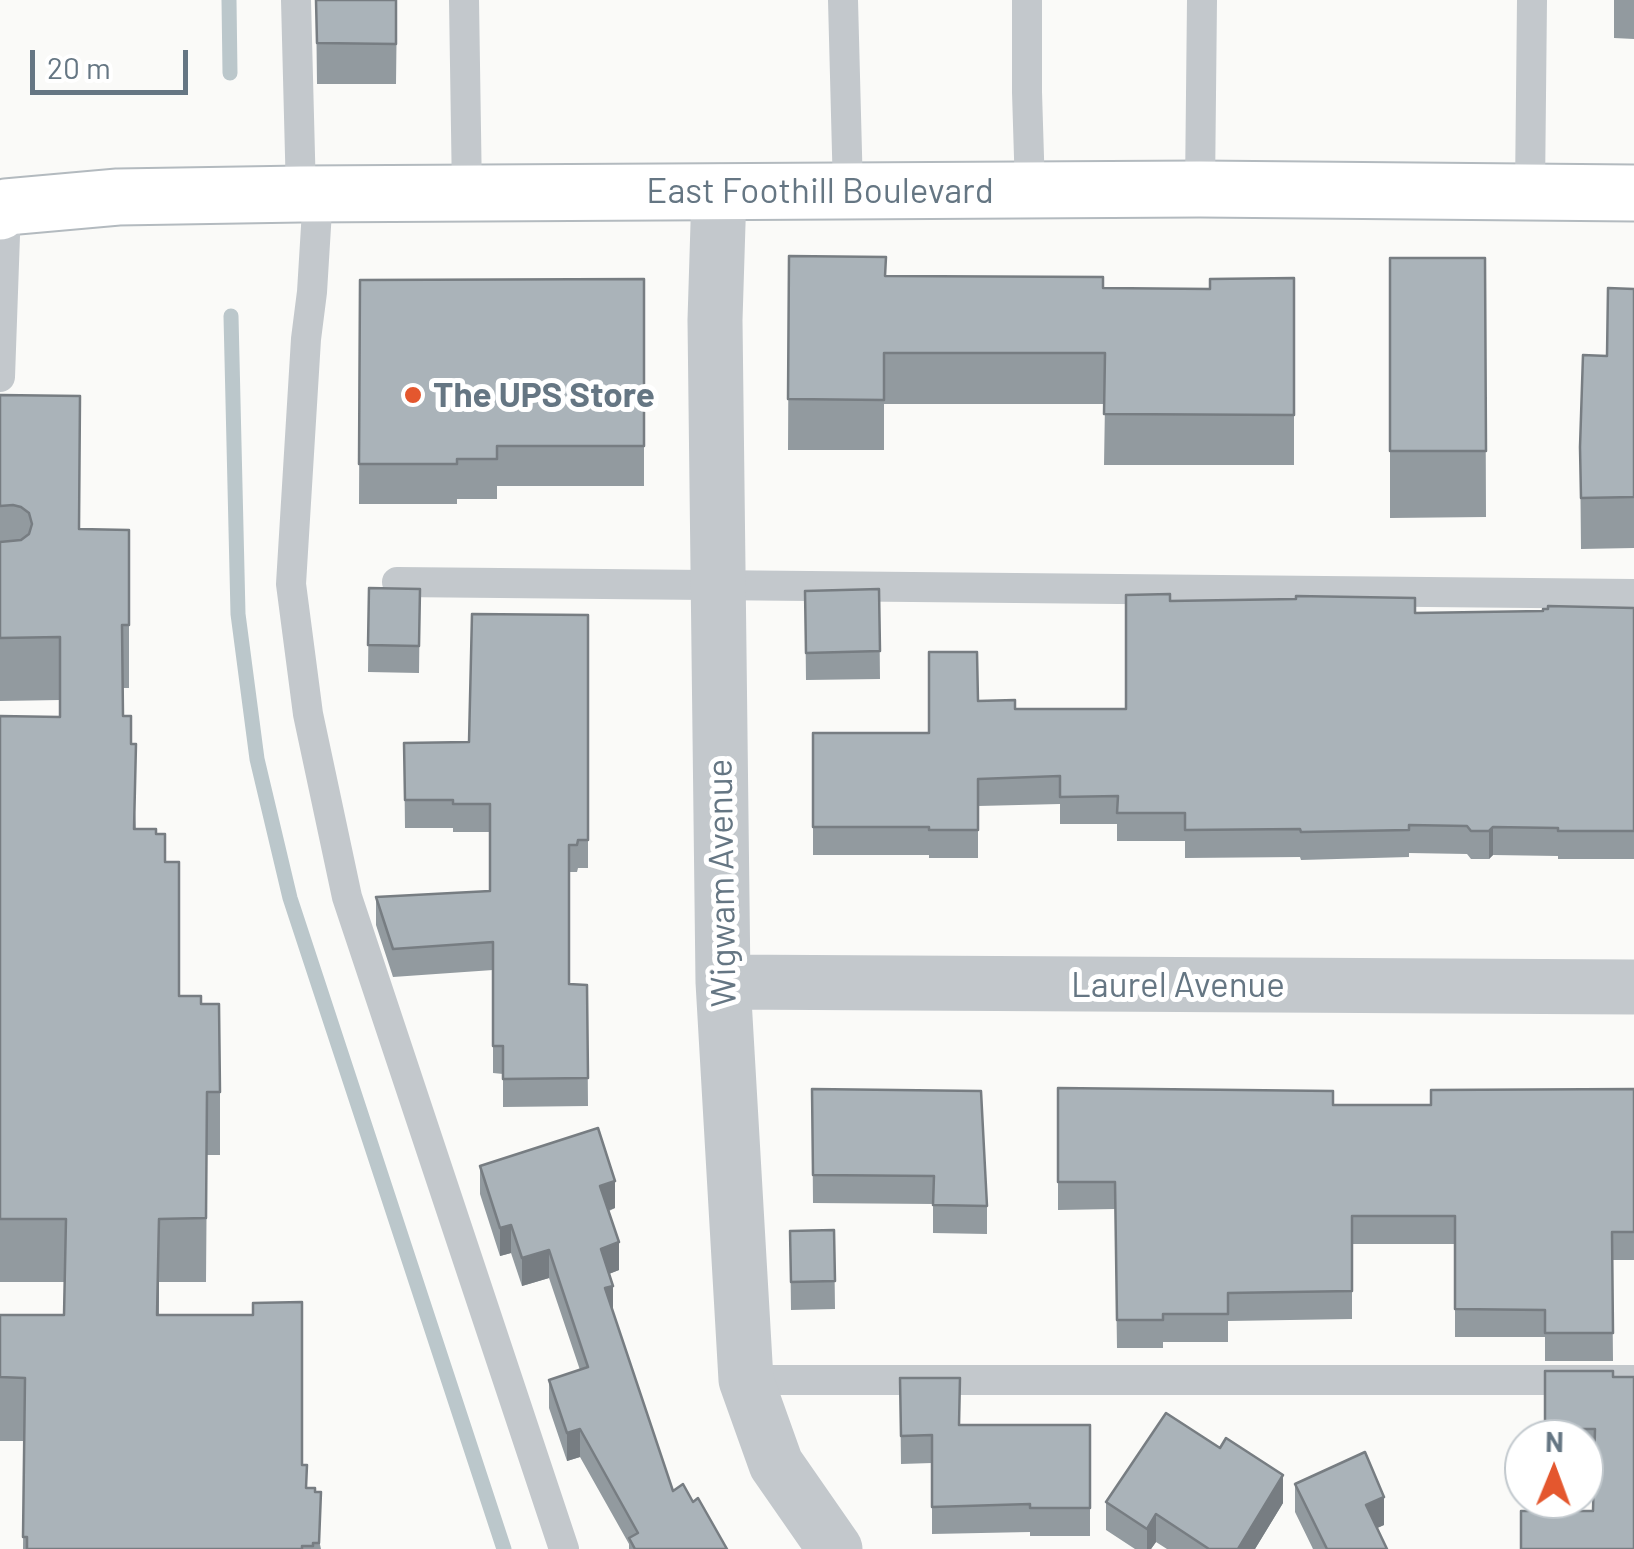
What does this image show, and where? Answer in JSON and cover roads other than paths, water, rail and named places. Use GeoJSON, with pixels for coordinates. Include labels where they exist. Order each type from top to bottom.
{"type":"FeatureCollection","features":[{"type":"Feature","properties":{"kind":"main road","name":"East Foothill Boulevard"},"geometry":{"type":"LineString","coordinates":[[2,207],[118,197],[302,194],[1200,189],[1634,193]]}},
{"type":"Feature","properties":{"kind":"street","name":"Wigwam Avenue"},"geometry":{"type":"LineString","coordinates":[[718,192],[715,320],[723,982],[746,1380],[776,1464],[835,1549]]}},
{"type":"Feature","properties":{"kind":"street","name":"Laurel Avenue"},"geometry":{"type":"LineString","coordinates":[[723,982],[1634,988]]}},
{"type":"Feature","properties":{"kind":"lane"},"geometry":{"type":"LineString","coordinates":[[296,0],[302,194],[312,292],[292,584],[308,714],[347,897],[564,1549]]}},
{"type":"Feature","properties":{"kind":"lane"},"geometry":{"type":"LineString","coordinates":[[464,0],[467,194]]}},
{"type":"Feature","properties":{"kind":"lane"},"geometry":{"type":"LineString","coordinates":[[843,0],[848,191]]}},
{"type":"Feature","properties":{"kind":"lane"},"geometry":{"type":"LineString","coordinates":[[1028,0],[1030,190]]}},
{"type":"Feature","properties":{"kind":"lane"},"geometry":{"type":"LineString","coordinates":[[1200,189],[1202,0]]}},
{"type":"Feature","properties":{"kind":"lane"},"geometry":{"type":"LineString","coordinates":[[1530,191],[1532,0]]}},
{"type":"Feature","properties":{"kind":"lane"},"geometry":{"type":"LineString","coordinates":[[0,377],[2,207]]}},
{"type":"Feature","properties":{"kind":"lane"},"geometry":{"type":"LineString","coordinates":[[397,582],[1634,594]]}},
{"type":"Feature","properties":{"kind":"lane"},"geometry":{"type":"LineString","coordinates":[[746,1380],[1634,1380]]}},
{"type":"Feature","properties":{"kind":"waterway"},"geometry":{"type":"LineString","coordinates":[[229,0],[230,73]]}},
{"type":"Feature","properties":{"kind":"waterway"},"geometry":{"type":"LineString","coordinates":[[231,316],[238,614],[257,759],[290,898],[504,1549]]}},
{"type":"Feature","properties":{"kind":"place","name":"The UPS Store"},"geometry":{"type":"Point","coordinates":[413,395]}}]}
